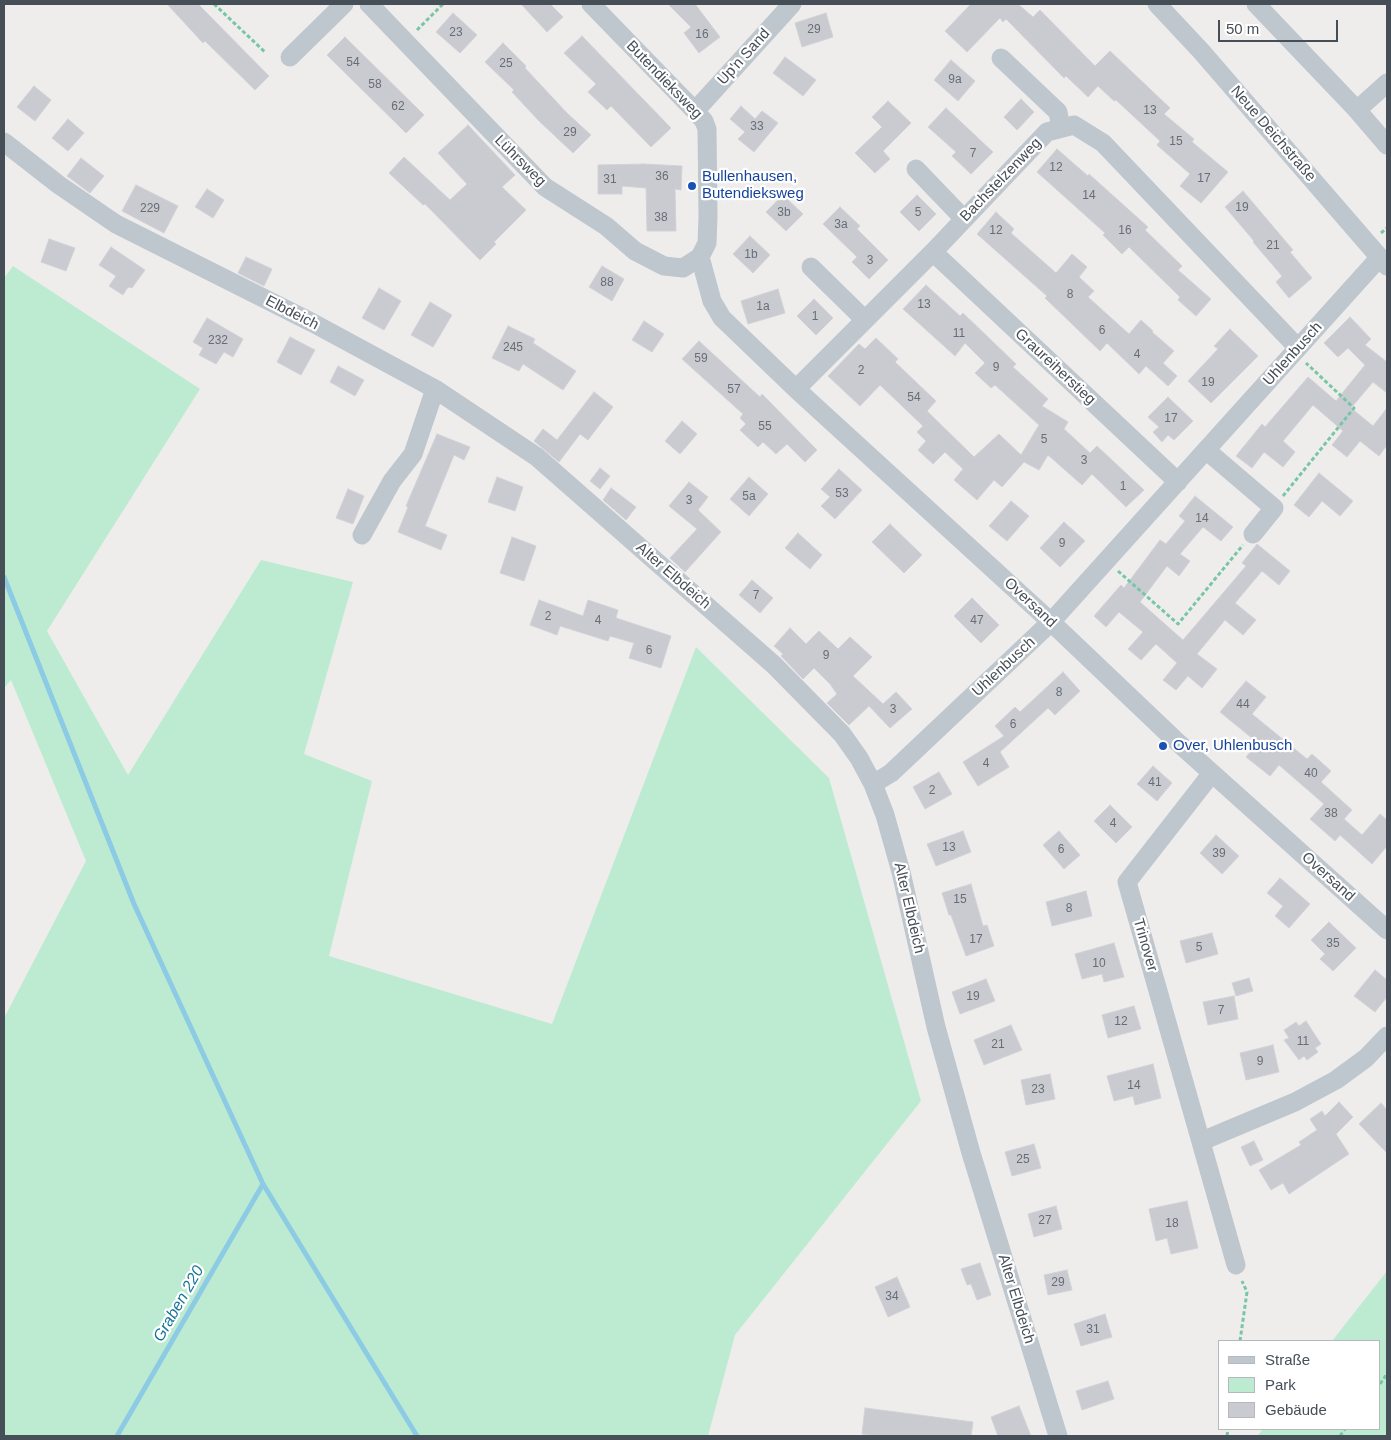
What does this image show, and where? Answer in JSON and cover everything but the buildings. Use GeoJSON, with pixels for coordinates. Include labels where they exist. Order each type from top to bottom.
{"type":"FeatureCollection","features":[{"type":"Feature","properties":{"kind":"street"},"geometry":{"type":"LineString","coordinates":[[290,57],[344,4]]}},
{"type":"Feature","properties":{"kind":"street","name":"Lührsweg"},"geometry":{"type":"LineString","coordinates":[[369,4],[545,187],[606,226],[635,250],[664,266],[683,268],[700,258]]}},
{"type":"Feature","properties":{"kind":"street","name":"Butendieksweg"},"geometry":{"type":"LineString","coordinates":[[591,4],[695,111],[708,129],[707,243],[700,258]]}},
{"type":"Feature","properties":{"kind":"street","name":"Up'n Sand"},"geometry":{"type":"LineString","coordinates":[[695,111],[792,4]]}},
{"type":"Feature","properties":{"kind":"street","name":"Neue Deichstraße"},"geometry":{"type":"LineString","coordinates":[[1157,4],[1201,51],[1384,262]]}},
{"type":"Feature","properties":{"kind":"street"},"geometry":{"type":"LineString","coordinates":[[1256,4],[1357,110],[1387,145]]}},
{"type":"Feature","properties":{"kind":"street"},"geometry":{"type":"LineString","coordinates":[[1001,58],[1058,112],[1062,128],[1074,125],[1103,143],[1297,350]]}},
{"type":"Feature","properties":{"kind":"street"},"geometry":{"type":"LineString","coordinates":[[1357,110],[1387,84]]}},
{"type":"Feature","properties":{"kind":"street","name":"Bachstelzenweg"},"geometry":{"type":"LineString","coordinates":[[796,389],[932,252],[1046,132],[1062,128]]}},
{"type":"Feature","properties":{"kind":"street","name":"Elbdeich"},"geometry":{"type":"LineString","coordinates":[[4,142],[59,185],[116,224],[313,323],[435,389],[537,457],[576,491]]}},
{"type":"Feature","properties":{"kind":"street"},"geometry":{"type":"LineString","coordinates":[[916,169],[964,219]]}},
{"type":"Feature","properties":{"kind":"street","name":"Graureiherstieg"},"geometry":{"type":"LineString","coordinates":[[932,252],[1178,482]]}},
{"type":"Feature","properties":{"kind":"street","name":"Oversand"},"geometry":{"type":"LineString","coordinates":[[700,258],[712,301],[722,318],[796,389],[1051,622],[1174,739],[1387,930]]}},
{"type":"Feature","properties":{"kind":"street","name":"Uhlenbusch"},"geometry":{"type":"LineString","coordinates":[[873,784],[891,773],[1051,622],[1297,350],[1384,262]]}},
{"type":"Feature","properties":{"kind":"street"},"geometry":{"type":"LineString","coordinates":[[811,267],[864,320]]}},
{"type":"Feature","properties":{"kind":"street"},"geometry":{"type":"LineString","coordinates":[[362,535],[392,481],[413,454],[435,389]]}},
{"type":"Feature","properties":{"kind":"street"},"geometry":{"type":"LineString","coordinates":[[1206,450],[1274,508],[1253,534]]}},
{"type":"Feature","properties":{"kind":"street","name":"Alter Elbdeich"},"geometry":{"type":"LineString","coordinates":[[576,491],[774,665],[804,694],[842,734],[859,758],[873,784],[885,816],[901,872],[936,1028],[971,1153],[1058,1436]]}},
{"type":"Feature","properties":{"kind":"street","name":"Trinover"},"geometry":{"type":"LineString","coordinates":[[1212,773],[1127,882],[1236,1265]]}},
{"type":"Feature","properties":{"kind":"street"},"geometry":{"type":"LineString","coordinates":[[1202,1141],[1295,1102],[1336,1080],[1366,1058],[1387,1036]]}},
{"type":"Feature","properties":{"kind":"path"},"geometry":{"type":"LineString","coordinates":[[214,4],[266,53]]}},
{"type":"Feature","properties":{"kind":"path"},"geometry":{"type":"LineString","coordinates":[[405,42],[443,4]]}},
{"type":"Feature","properties":{"kind":"path"},"geometry":{"type":"LineString","coordinates":[[1274,508],[1354,408],[1297,350]]}},
{"type":"Feature","properties":{"kind":"path"},"geometry":{"type":"LineString","coordinates":[[1106,561],[1178,624],[1253,534]]}},
{"type":"Feature","properties":{"kind":"path"},"geometry":{"type":"LineString","coordinates":[[1236,1265],[1247,1292],[1240,1340]]}},
{"type":"Feature","properties":{"kind":"green space"},"geometry":{"type":"Polygon","coordinates":[[[13,266],[200,389],[47,631],[128,775],[261,560],[353,582],[304,754],[372,781],[329,956],[552,1024],[696,647],[829,778],[921,1101],[735,1335],[708,1436],[4,1436],[4,1018],[86,861],[11,680],[4,688],[4,278],[13,266]]]}},
{"type":"Feature","properties":{"kind":"green space"},"geometry":{"type":"Polygon","coordinates":[[[1387,1271],[1387,1436],[1257,1436],[1262,1430],[1381,1430],[1381,1340],[1333,1340],[1387,1271]]]}},
{"type":"Feature","properties":{"kind":"waterway"},"geometry":{"type":"LineString","coordinates":[[4,577],[134,904],[263,1184],[417,1436]]}},
{"type":"Feature","properties":{"kind":"waterway","name":"Graben 220"},"geometry":{"type":"LineString","coordinates":[[117,1436],[263,1184]]}},
{"type":"Feature","properties":{"kind":"place","name":"Bullenhausen, Butendieksweg"},"geometry":{"type":"Point","coordinates":[692,186]}},
{"type":"Feature","properties":{"kind":"place","name":"Over, Uhlenbusch"},"geometry":{"type":"Point","coordinates":[1163,746]}}]}
